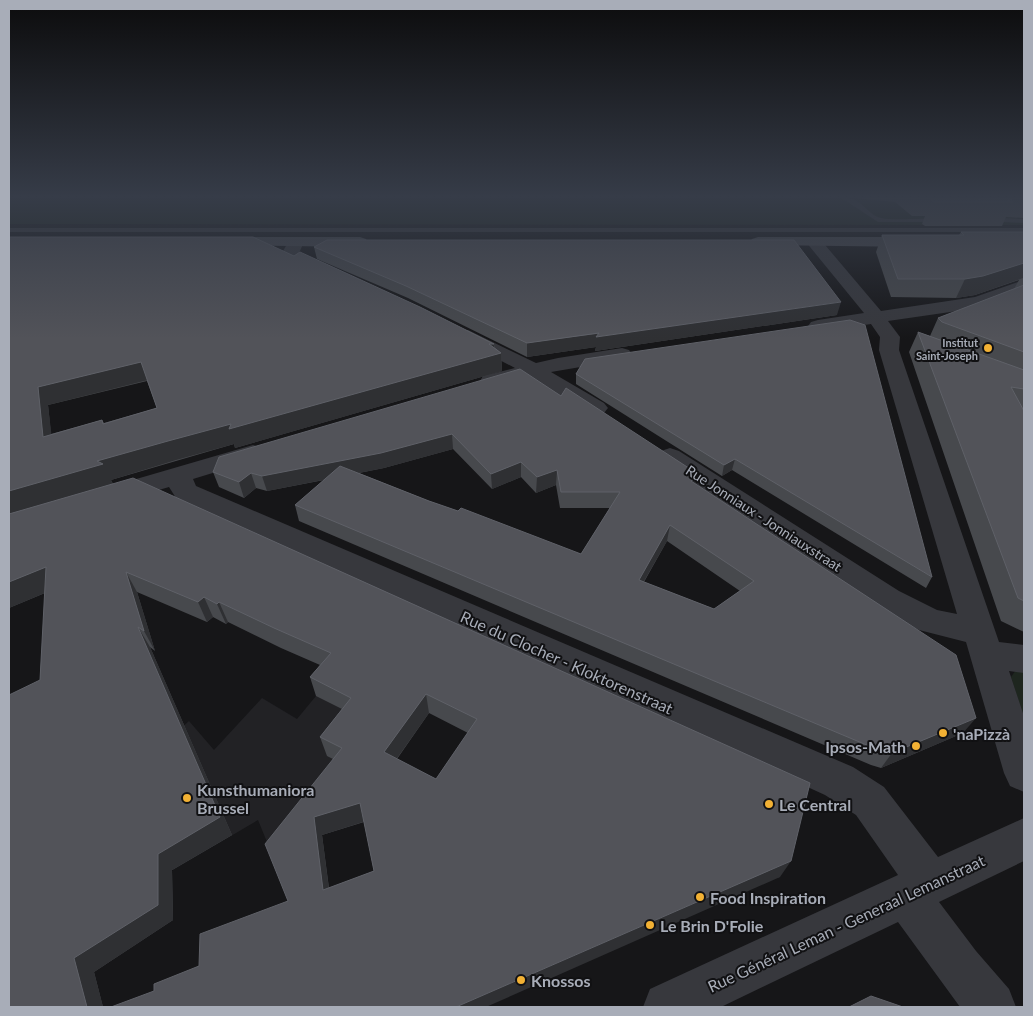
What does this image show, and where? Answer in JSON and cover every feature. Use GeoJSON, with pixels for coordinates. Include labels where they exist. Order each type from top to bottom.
{"type":"FeatureCollection","features":[{"type":"Feature","properties":{"kind":"street"},"geometry":{"type":"LineString","coordinates":[[295,244],[291,251],[292,255],[306,264],[311,264],[338,276]]}},
{"type":"Feature","properties":{"kind":"street"},"geometry":{"type":"LineString","coordinates":[[311,264],[309,256],[313,244]]}},
{"type":"Feature","properties":{"kind":"street"},"geometry":{"type":"LineString","coordinates":[[816,244],[891,332],[889,350],[1024,773]]}},
{"type":"Feature","properties":{"kind":"street"},"geometry":{"type":"LineString","coordinates":[[801,329],[891,332],[1024,285]]}},
{"type":"Feature","properties":{"kind":"street"},"geometry":{"type":"LineString","coordinates":[[451,328],[534,370],[619,423]]}},
{"type":"Feature","properties":{"kind":"street"},"geometry":{"type":"LineString","coordinates":[[473,387],[534,370],[638,352]]}},
{"type":"Feature","properties":{"kind":"street","name":"Rue Jonniaux - Jonniauxstraat"},"geometry":{"type":"LineString","coordinates":[[651,444],[888,600],[930,621],[1024,659]]}},
{"type":"Feature","properties":{"kind":"street"},"geometry":{"type":"LineString","coordinates":[[84,503],[275,446]]}},
{"type":"Feature","properties":{"kind":"street","name":"Rue du Clocher - Kloktorenstraat"},"geometry":{"type":"LineString","coordinates":[[178,475],[185,492],[839,781],[870,801],[959,968],[991,1007]]}},
{"type":"Feature","properties":{"kind":"street","name":"Rue Général Leman - Generaal Lemanstraat"},"geometry":{"type":"LineString","coordinates":[[668,1007],[1024,839]]}},
{"type":"Feature","properties":{"kind":"shaded area"},"geometry":{"type":"Polygon","coordinates":[[[448,638],[267,842],[258,820],[173,870],[9,887],[189,721],[214,750],[262,698],[297,719],[316,696],[448,638]]]}},
{"type":"Feature","properties":{"kind":"shaded area"},"geometry":{"type":"Polygon","coordinates":[[[1016,670],[1024,670],[1024,717],[1011,677],[1016,670]]]}},
{"type":"Feature","properties":{"kind":"building"},"geometry":{"type":"Polygon","coordinates":[[[9,244],[269,244],[294,256],[300,252],[420,307],[494,344],[489,344],[501,353],[229,429],[231,424],[97,461],[103,464],[9,491],[9,244]],[[141,362],[38,387],[43,437],[102,420],[103,424],[157,408],[141,362]]]}},
{"type":"Feature","properties":{"kind":"building"},"geometry":{"type":"Polygon","coordinates":[[[319,244],[797,244],[841,302],[596,337],[599,333],[527,343],[406,286],[314,247],[319,244]]]}},
{"type":"Feature","properties":{"kind":"building"},"geometry":{"type":"Polygon","coordinates":[[[885,244],[1024,244],[1024,263],[983,276],[965,279],[898,279],[885,244]]]}},
{"type":"Feature","properties":{"kind":"building"},"geometry":{"type":"Polygon","coordinates":[[[1024,285],[1024,352],[942,322],[938,318],[1024,285]]]}},
{"type":"Feature","properties":{"kind":"building"},"geometry":{"type":"Polygon","coordinates":[[[850,320],[865,325],[932,577],[735,459],[724,465],[576,374],[585,359],[850,320]]]}},
{"type":"Feature","properties":{"kind":"building"},"geometry":{"type":"Polygon","coordinates":[[[918,332],[1024,370],[1024,389],[1011,387],[1024,411],[1024,601],[1018,598],[918,332]]]}},
{"type":"Feature","properties":{"kind":"building"},"geometry":{"type":"Polygon","coordinates":[[[520,369],[561,396],[566,388],[701,476],[691,481],[956,655],[976,718],[892,753],[881,751],[295,505],[340,466],[429,501],[458,511],[461,508],[581,554],[620,492],[561,492],[557,470],[537,477],[521,462],[491,474],[452,434],[381,453],[262,476],[251,473],[239,482],[213,472],[219,457],[520,369]],[[670,525],[639,580],[714,609],[754,581],[670,525]]]}},
{"type":"Feature","properties":{"kind":"building"},"geometry":{"type":"Polygon","coordinates":[[[133,478],[810,783],[791,861],[456,1007],[111,1007],[154,991],[154,984],[199,966],[200,934],[288,901],[265,844],[342,748],[320,737],[351,698],[310,677],[331,653],[219,602],[217,604],[204,597],[198,602],[126,572],[144,631],[138,627],[220,817],[158,854],[158,905],[74,958],[87,1007],[9,1007],[9,695],[40,680],[46,567],[9,582],[9,514],[133,478]],[[426,694],[384,752],[436,779],[477,719],[426,694]],[[360,803],[314,817],[323,890],[374,871],[360,803]]]}},
{"type":"Feature","properties":{"kind":"building"},"geometry":{"type":"Polygon","coordinates":[[[871,996],[903,1007],[849,1007],[871,996]]]}},
{"type":"Feature","properties":{"kind":"place","name":"Institut Saint-Joseph"},"geometry":{"type":"Point","coordinates":[988,348]}},
{"type":"Feature","properties":{"kind":"place","name":"'naPizzà"},"geometry":{"type":"Point","coordinates":[943,733]}},
{"type":"Feature","properties":{"kind":"place","name":"Ipsos-Math"},"geometry":{"type":"Point","coordinates":[916,746]}},
{"type":"Feature","properties":{"kind":"place","name":"Kunsthumaniora Brussel"},"geometry":{"type":"Point","coordinates":[187,798]}},
{"type":"Feature","properties":{"kind":"place","name":"Le Central"},"geometry":{"type":"Point","coordinates":[769,804]}},
{"type":"Feature","properties":{"kind":"place","name":"Food Inspiration"},"geometry":{"type":"Point","coordinates":[700,897]}},
{"type":"Feature","properties":{"kind":"place","name":"Le Brin D'Folie"},"geometry":{"type":"Point","coordinates":[650,925]}},
{"type":"Feature","properties":{"kind":"place","name":"Knossos"},"geometry":{"type":"Point","coordinates":[521,980]}}]}
